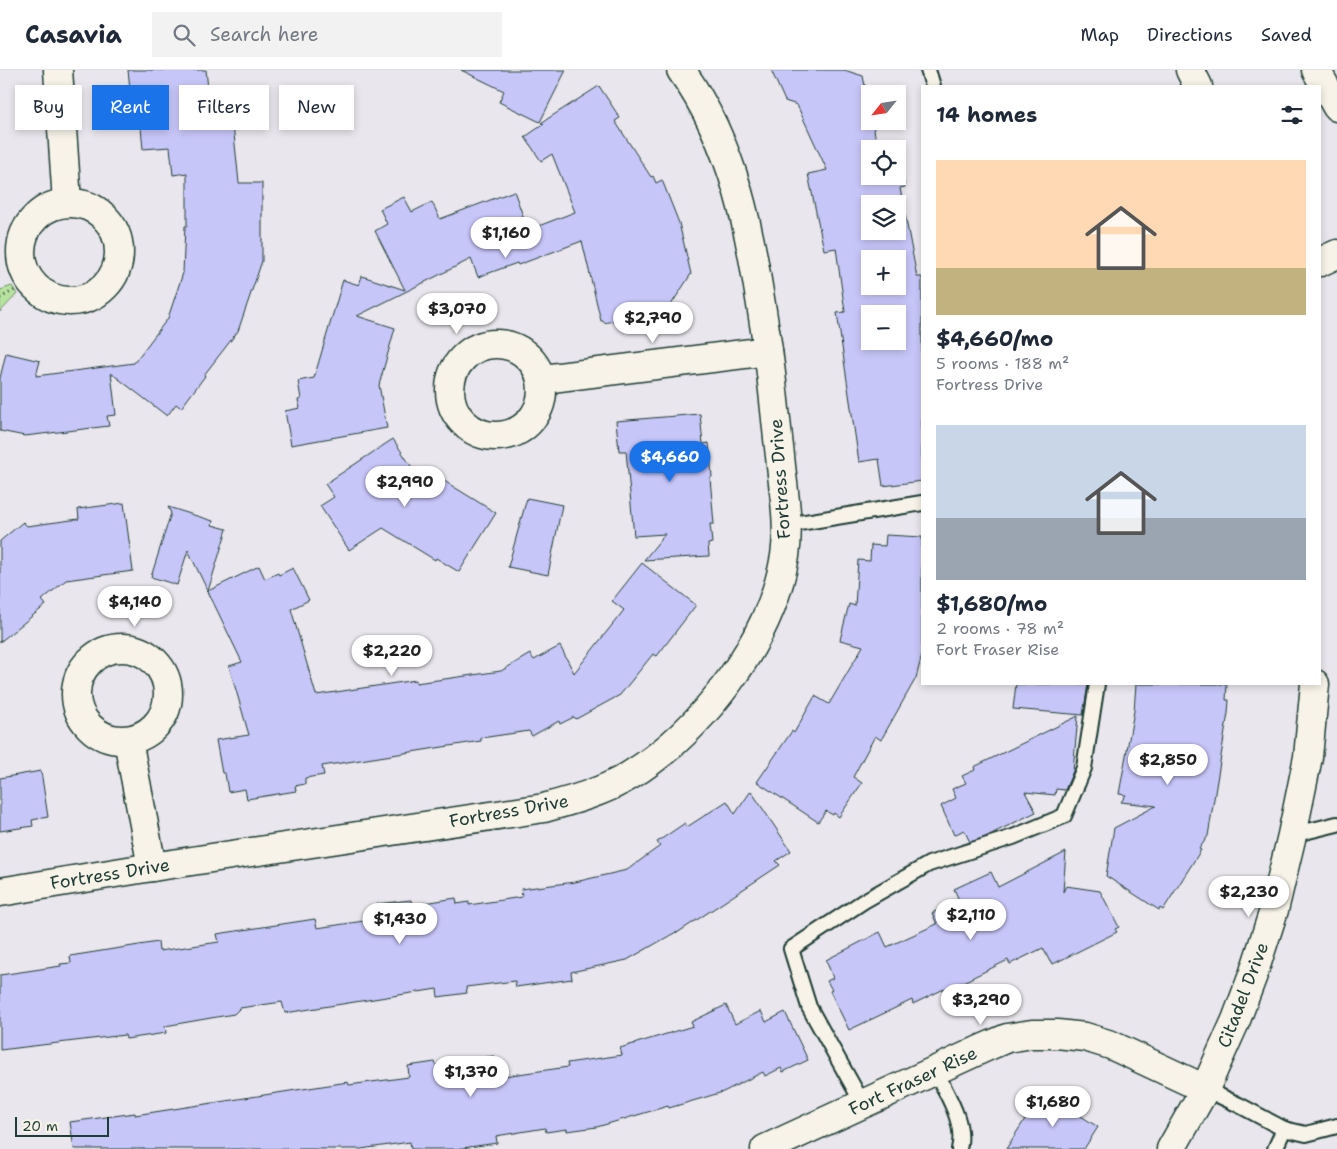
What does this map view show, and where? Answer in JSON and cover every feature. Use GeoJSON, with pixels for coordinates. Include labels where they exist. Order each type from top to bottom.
{"type":"FeatureCollection","features":[{"type":"Feature","properties":{"kind":"street"},"geometry":{"type":"LineString","coordinates":[[58,70],[67,202]]}},
{"type":"Feature","properties":{"kind":"street","name":"Fortress Drive"},"geometry":{"type":"LineString","coordinates":[[0,892],[152,867],[544,808],[603,790],[629,776],[653,759],[694,724],[718,697],[765,620],[785,556],[787,525],[768,351],[755,263],[738,190],[725,151],[681,70]]}},
{"type":"Feature","properties":{"kind":"street"},"geometry":{"type":"LineString","coordinates":[[1190,70],[1198,85]]}},
{"type":"Feature","properties":{"kind":"street"},"geometry":{"type":"LineString","coordinates":[[1316,70],[1337,107]]}},
{"type":"Feature","properties":{"kind":"street"},"geometry":{"type":"LineString","coordinates":[[67,202],[83,204],[98,212],[110,223],[117,238],[119,254],[116,271],[107,285],[94,295],[79,300],[62,301],[47,296],[34,286],[25,273],[20,257],[21,241],[28,226],[38,214],[52,206],[67,202]]}},
{"type":"Feature","properties":{"kind":"street"},"geometry":{"type":"LineString","coordinates":[[1321,262],[1337,254]]}},
{"type":"Feature","properties":{"kind":"street"},"geometry":{"type":"LineString","coordinates":[[543,379],[768,351]]}},
{"type":"Feature","properties":{"kind":"street","name":"Citadel Drive"},"geometry":{"type":"LineString","coordinates":[[1171,1149],[1204,1089],[1236,1020],[1274,910],[1308,757],[1316,685]]}},
{"type":"Feature","properties":{"kind":"street"},"geometry":{"type":"LineString","coordinates":[[128,740],[152,867]]}},
{"type":"Feature","properties":{"kind":"street","name":"Fort Fraser Rise"},"geometry":{"type":"LineString","coordinates":[[765,1149],[1007,1038],[1032,1034],[1085,1036],[1111,1044],[1204,1089]]}},
{"type":"Feature","properties":{"kind":"lane"},"geometry":{"type":"LineString","coordinates":[[928,70],[933,85]]}},
{"type":"Feature","properties":{"kind":"lane"},"geometry":{"type":"LineString","coordinates":[[787,525],[921,503]]}},
{"type":"Feature","properties":{"kind":"lane"},"geometry":{"type":"LineString","coordinates":[[863,1104],[809,1007],[791,948],[864,901],[929,864],[1013,837],[1064,816],[1084,768],[1098,685]]}},
{"type":"Feature","properties":{"kind":"lane"},"geometry":{"type":"LineString","coordinates":[[1292,835],[1337,824]]}},
{"type":"Feature","properties":{"kind":"lane"},"geometry":{"type":"LineString","coordinates":[[935,1070],[958,1119],[959,1149]]}},
{"type":"Feature","properties":{"kind":"lane"},"geometry":{"type":"LineString","coordinates":[[1204,1089],[1284,1129],[1306,1134],[1337,1126]]}},
{"type":"Feature","properties":{"kind":"lane"},"geometry":{"type":"LineString","coordinates":[[1275,1149],[1284,1129]]}},
{"type":"Feature","properties":{"kind":"path"},"geometry":{"type":"LineString","coordinates":[[0,298],[15,290],[25,273]]}},
{"type":"Feature","properties":{"kind":"green space"},"geometry":{"type":"Polygon","coordinates":[[[12,286],[17,294],[0,312],[0,290],[12,286]]]}},
{"type":"Feature","properties":{"kind":"building"},"geometry":{"type":"Polygon","coordinates":[[[128,70],[206,70],[208,85],[179,85],[179,130],[234,130],[239,183],[262,183],[262,261],[238,331],[181,408],[176,404],[167,416],[111,373],[116,415],[107,416],[109,426],[25,436],[0,431],[0,378],[6,353],[40,361],[36,376],[134,363],[168,318],[183,273],[185,226],[187,226],[187,173],[173,175],[170,147],[143,149],[141,130],[169,130],[169,85],[130,85],[128,70]]]}},
{"type":"Feature","properties":{"kind":"building"},"geometry":{"type":"Polygon","coordinates":[[[461,70],[566,70],[540,122],[499,102],[504,91],[461,70]]]}},
{"type":"Feature","properties":{"kind":"building"},"geometry":{"type":"Polygon","coordinates":[[[771,70],[844,70],[863,76],[865,85],[861,85],[861,130],[874,130],[876,140],[861,140],[861,185],[905,185],[905,187],[900,188],[901,195],[861,195],[861,240],[906,240],[906,219],[917,277],[921,277],[921,481],[883,486],[879,459],[859,462],[837,313],[845,312],[836,248],[824,250],[808,174],[827,170],[797,105],[785,101],[771,70]]]}},
{"type":"Feature","properties":{"kind":"building"},"geometry":{"type":"Polygon","coordinates":[[[599,86],[620,118],[615,121],[651,177],[653,176],[656,183],[662,180],[679,223],[691,274],[669,308],[604,323],[604,321],[601,321],[582,241],[518,265],[517,263],[478,277],[471,259],[357,316],[395,328],[379,385],[387,428],[291,445],[285,411],[300,408],[298,400],[301,399],[298,381],[314,378],[343,280],[359,285],[362,276],[405,290],[375,231],[387,224],[380,209],[404,197],[412,212],[432,202],[440,219],[514,191],[528,230],[575,212],[552,154],[541,161],[525,137],[544,124],[541,123],[599,86]]]}},
{"type":"Feature","properties":{"kind":"building"},"geometry":{"type":"Polygon","coordinates":[[[700,414],[703,444],[709,443],[712,477],[710,478],[714,524],[710,524],[712,543],[708,544],[709,556],[644,560],[665,534],[634,536],[626,451],[619,451],[616,421],[700,414]]]}},
{"type":"Feature","properties":{"kind":"building"},"geometry":{"type":"Polygon","coordinates":[[[393,439],[431,496],[441,479],[496,513],[459,572],[436,558],[435,560],[383,528],[349,550],[320,506],[334,497],[325,484],[393,439]]]}},
{"type":"Feature","properties":{"kind":"building"},"geometry":{"type":"Polygon","coordinates":[[[527,498],[562,505],[548,575],[508,567],[527,498]]]}},
{"type":"Feature","properties":{"kind":"building"},"geometry":{"type":"Polygon","coordinates":[[[124,503],[133,571],[66,580],[42,600],[46,605],[0,642],[0,541],[23,522],[27,526],[79,519],[78,509],[124,503]]]}},
{"type":"Feature","properties":{"kind":"building"},"geometry":{"type":"Polygon","coordinates":[[[168,507],[213,521],[212,525],[227,529],[208,591],[259,566],[265,579],[293,568],[309,600],[291,609],[316,695],[416,680],[416,683],[501,671],[530,654],[534,660],[560,646],[574,673],[624,610],[612,601],[642,563],[696,605],[657,656],[653,654],[620,695],[576,719],[574,717],[560,724],[559,721],[532,736],[529,731],[481,738],[481,741],[322,766],[324,775],[305,778],[305,784],[295,786],[296,791],[247,799],[245,789],[228,792],[225,773],[222,773],[216,740],[249,735],[229,666],[242,662],[188,550],[177,585],[151,577],[171,513],[168,507]]]}},
{"type":"Feature","properties":{"kind":"building"},"geometry":{"type":"Polygon","coordinates":[[[886,535],[921,537],[921,659],[916,678],[881,740],[875,736],[853,777],[862,783],[839,817],[834,813],[833,815],[826,811],[818,822],[757,782],[792,731],[794,733],[815,696],[829,704],[863,646],[840,640],[849,604],[855,606],[858,560],[870,561],[871,545],[885,546],[886,535]]]}},
{"type":"Feature","properties":{"kind":"building"},"geometry":{"type":"Polygon","coordinates":[[[1016,685],[1088,685],[1083,715],[1013,709],[1016,685]]]}},
{"type":"Feature","properties":{"kind":"building"},"geometry":{"type":"Polygon","coordinates":[[[1136,685],[1227,685],[1226,700],[1229,700],[1228,713],[1208,836],[1163,910],[1160,908],[1159,910],[1106,876],[1114,828],[1156,806],[1121,802],[1126,795],[1119,794],[1134,711],[1136,685]]]}},
{"type":"Feature","properties":{"kind":"building"},"geometry":{"type":"Polygon","coordinates":[[[1078,716],[1073,771],[1065,790],[1056,789],[1055,795],[1025,792],[1036,812],[983,838],[970,842],[964,830],[954,835],[941,806],[956,798],[952,789],[966,783],[962,776],[975,770],[974,767],[1078,716]]]}},
{"type":"Feature","properties":{"kind":"building"},"geometry":{"type":"Polygon","coordinates":[[[41,771],[48,817],[32,820],[33,826],[0,831],[0,778],[41,771]]]}},
{"type":"Feature","properties":{"kind":"building"},"geometry":{"type":"Polygon","coordinates":[[[751,791],[791,851],[776,861],[780,865],[677,933],[627,960],[571,972],[572,979],[516,987],[515,981],[466,987],[467,993],[438,997],[437,989],[285,1013],[282,1002],[240,1008],[234,1014],[165,1026],[166,1033],[126,1039],[125,1035],[0,1050],[0,975],[61,966],[60,964],[71,963],[70,956],[158,942],[159,951],[219,942],[217,934],[315,919],[317,928],[364,921],[363,913],[378,911],[377,904],[411,900],[412,905],[456,898],[457,904],[469,902],[469,905],[522,897],[521,889],[575,882],[627,870],[660,846],[657,842],[685,823],[687,827],[727,801],[735,814],[751,791]]]}},
{"type":"Feature","properties":{"kind":"building"},"geometry":{"type":"Polygon","coordinates":[[[1066,852],[1063,892],[1066,886],[1100,891],[1119,927],[1115,929],[1117,932],[1053,964],[1043,948],[1010,964],[1008,960],[947,990],[946,988],[913,1004],[912,1000],[849,1030],[830,991],[832,990],[827,981],[833,978],[826,960],[880,932],[887,947],[937,924],[932,913],[959,900],[954,889],[991,872],[998,887],[1066,852]]]}},
{"type":"Feature","properties":{"kind":"building"},"geometry":{"type":"Polygon","coordinates":[[[726,1005],[735,1024],[761,1011],[766,1022],[785,1012],[808,1060],[783,1072],[781,1068],[765,1076],[763,1072],[723,1092],[597,1127],[546,1132],[545,1128],[496,1136],[497,1143],[455,1149],[411,1149],[410,1142],[361,1149],[74,1149],[70,1122],[135,1113],[135,1115],[348,1082],[349,1085],[409,1077],[408,1066],[435,1062],[436,1065],[494,1056],[497,1077],[568,1067],[567,1063],[622,1055],[620,1048],[693,1026],[691,1022],[726,1005]]]}},
{"type":"Feature","properties":{"kind":"building"},"geometry":{"type":"Polygon","coordinates":[[[1045,1093],[1098,1127],[1084,1149],[1006,1149],[1034,1105],[1036,1107],[1045,1093]]]}}]}
